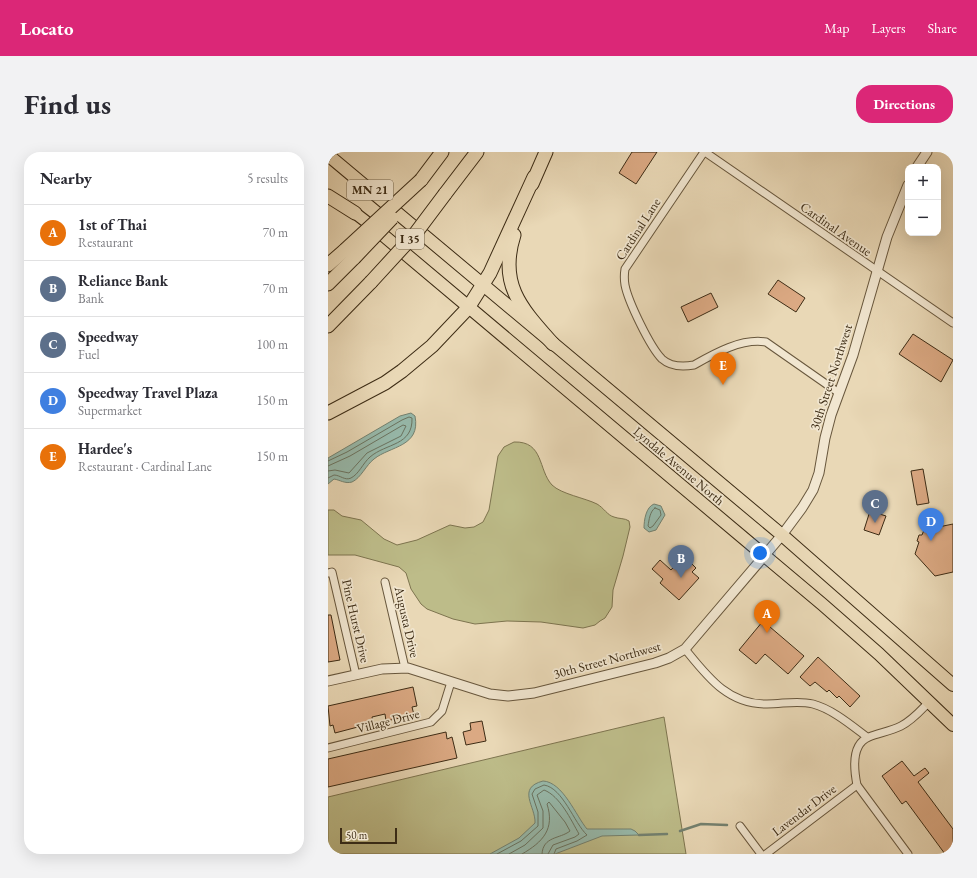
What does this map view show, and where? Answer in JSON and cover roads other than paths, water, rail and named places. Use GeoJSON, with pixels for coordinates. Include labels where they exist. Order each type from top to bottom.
{"type":"FeatureCollection","features":[{"type":"Feature","properties":{"kind":"highway","name":"I 35"},"geometry":{"type":"LineString","coordinates":[[328,284],[350,254],[399,209],[442,152]]}},
{"type":"Feature","properties":{"kind":"highway","name":"I 35"},"geometry":{"type":"LineString","coordinates":[[328,326],[415,234],[477,152]]}},
{"type":"Feature","properties":{"kind":"highway"},"geometry":{"type":"LineString","coordinates":[[328,413],[385,383],[402,371],[432,346],[468,308],[484,285],[546,152]]}},
{"type":"Feature","properties":{"kind":"highway","name":"Lyndale Avenue North"},"geometry":{"type":"LineString","coordinates":[[328,155],[782,535],[953,685]]}},
{"type":"Feature","properties":{"kind":"highway"},"geometry":{"type":"LineString","coordinates":[[534,177],[511,243],[508,265],[509,276],[519,304],[552,344]]}},
{"type":"Feature","properties":{"kind":"highway","name":"MN 21"},"geometry":{"type":"LineString","coordinates":[[328,189],[355,213]]}},
{"type":"Feature","properties":{"kind":"highway"},"geometry":{"type":"LineString","coordinates":[[328,196],[355,213]]}},
{"type":"Feature","properties":{"kind":"highway","name":"Lyndale Avenue North"},"geometry":{"type":"LineString","coordinates":[[383,235],[822,604],[930,701],[953,724]]}},
{"type":"Feature","properties":{"kind":"highway"},"geometry":{"type":"LineString","coordinates":[[328,265],[350,254]]}},
{"type":"Feature","properties":{"kind":"main road","name":"MN 21"},"geometry":{"type":"LineString","coordinates":[[355,213],[383,235]]}},
{"type":"Feature","properties":{"kind":"street","name":"Cardinal Avenue"},"geometry":{"type":"LineString","coordinates":[[705,152],[953,324]]}},
{"type":"Feature","properties":{"kind":"street","name":"Cardinal Lane"},"geometry":{"type":"LineString","coordinates":[[705,152],[625,269],[625,286],[637,316],[649,338],[662,359],[678,366],[686,367],[694,365],[746,341],[756,340],[766,342],[839,393]]}},
{"type":"Feature","properties":{"kind":"street"},"geometry":{"type":"LineString","coordinates":[[920,164],[927,152]]}},
{"type":"Feature","properties":{"kind":"street","name":"30th Street Northwest"},"geometry":{"type":"LineString","coordinates":[[328,681],[388,668],[405,668],[490,694],[522,695],[648,665],[669,658],[685,649],[782,535],[802,508],[812,490],[819,473],[824,438],[861,330],[887,237],[905,192]]}},
{"type":"Feature","properties":{"kind":"street","name":"Pine Hurst Drive"},"geometry":{"type":"LineString","coordinates":[[330,573],[356,675]]}},
{"type":"Feature","properties":{"kind":"street","name":"Augusta Drive"},"geometry":{"type":"LineString","coordinates":[[385,582],[405,668]]}},
{"type":"Feature","properties":{"kind":"street"},"geometry":{"type":"LineString","coordinates":[[685,649],[715,685],[732,696],[757,703],[797,702],[814,704],[829,711],[867,737]]}},
{"type":"Feature","properties":{"kind":"street","name":"Village Drive"},"geometry":{"type":"LineString","coordinates":[[328,748],[431,722],[442,711],[451,682]]}},
{"type":"Feature","properties":{"kind":"street"},"geometry":{"type":"LineString","coordinates":[[908,854],[857,785],[855,772],[856,754],[860,743],[867,737],[904,725],[930,701]]}},
{"type":"Feature","properties":{"kind":"street","name":"Lavendar Drive"},"geometry":{"type":"LineString","coordinates":[[766,854],[857,785]]}},
{"type":"Feature","properties":{"kind":"street"},"geometry":{"type":"LineString","coordinates":[[740,826],[761,854]]}},
{"type":"Feature","properties":{"kind":"water"},"geometry":{"type":"Polygon","coordinates":[[[411,413],[415,416],[416,426],[409,440],[374,459],[358,478],[352,482],[334,479],[328,484],[328,458],[400,416],[411,413]]]}},
{"type":"Feature","properties":{"kind":"water"},"geometry":{"type":"Polygon","coordinates":[[[654,504],[661,506],[665,515],[656,530],[649,532],[644,528],[645,518],[647,511],[654,504]]]}},
{"type":"Feature","properties":{"kind":"water"},"geometry":{"type":"Polygon","coordinates":[[[543,781],[557,787],[563,793],[587,829],[631,829],[639,835],[602,836],[555,854],[490,854],[519,838],[535,823],[529,793],[530,788],[543,781]]]}},
{"type":"Feature","properties":{"kind":"waterway"},"geometry":{"type":"LineString","coordinates":[[680,831],[701,824],[727,825]]}},
{"type":"Feature","properties":{"kind":"waterway"},"geometry":{"type":"LineString","coordinates":[[639,835],[667,834]]}},
{"type":"Feature","properties":{"kind":"place","name":"Hardee's"},"geometry":{"type":"Point","coordinates":[723,385]}},
{"type":"Feature","properties":{"kind":"place","name":"Speedway"},"geometry":{"type":"Point","coordinates":[875,523]}},
{"type":"Feature","properties":{"kind":"place","name":"Speedway Travel Plaza"},"geometry":{"type":"Point","coordinates":[931,541]}},
{"type":"Feature","properties":{"kind":"place","name":"Reliance Bank"},"geometry":{"type":"Point","coordinates":[681,578]}},
{"type":"Feature","properties":{"kind":"place","name":"1st of Thai"},"geometry":{"type":"Point","coordinates":[767,633]}}]}
